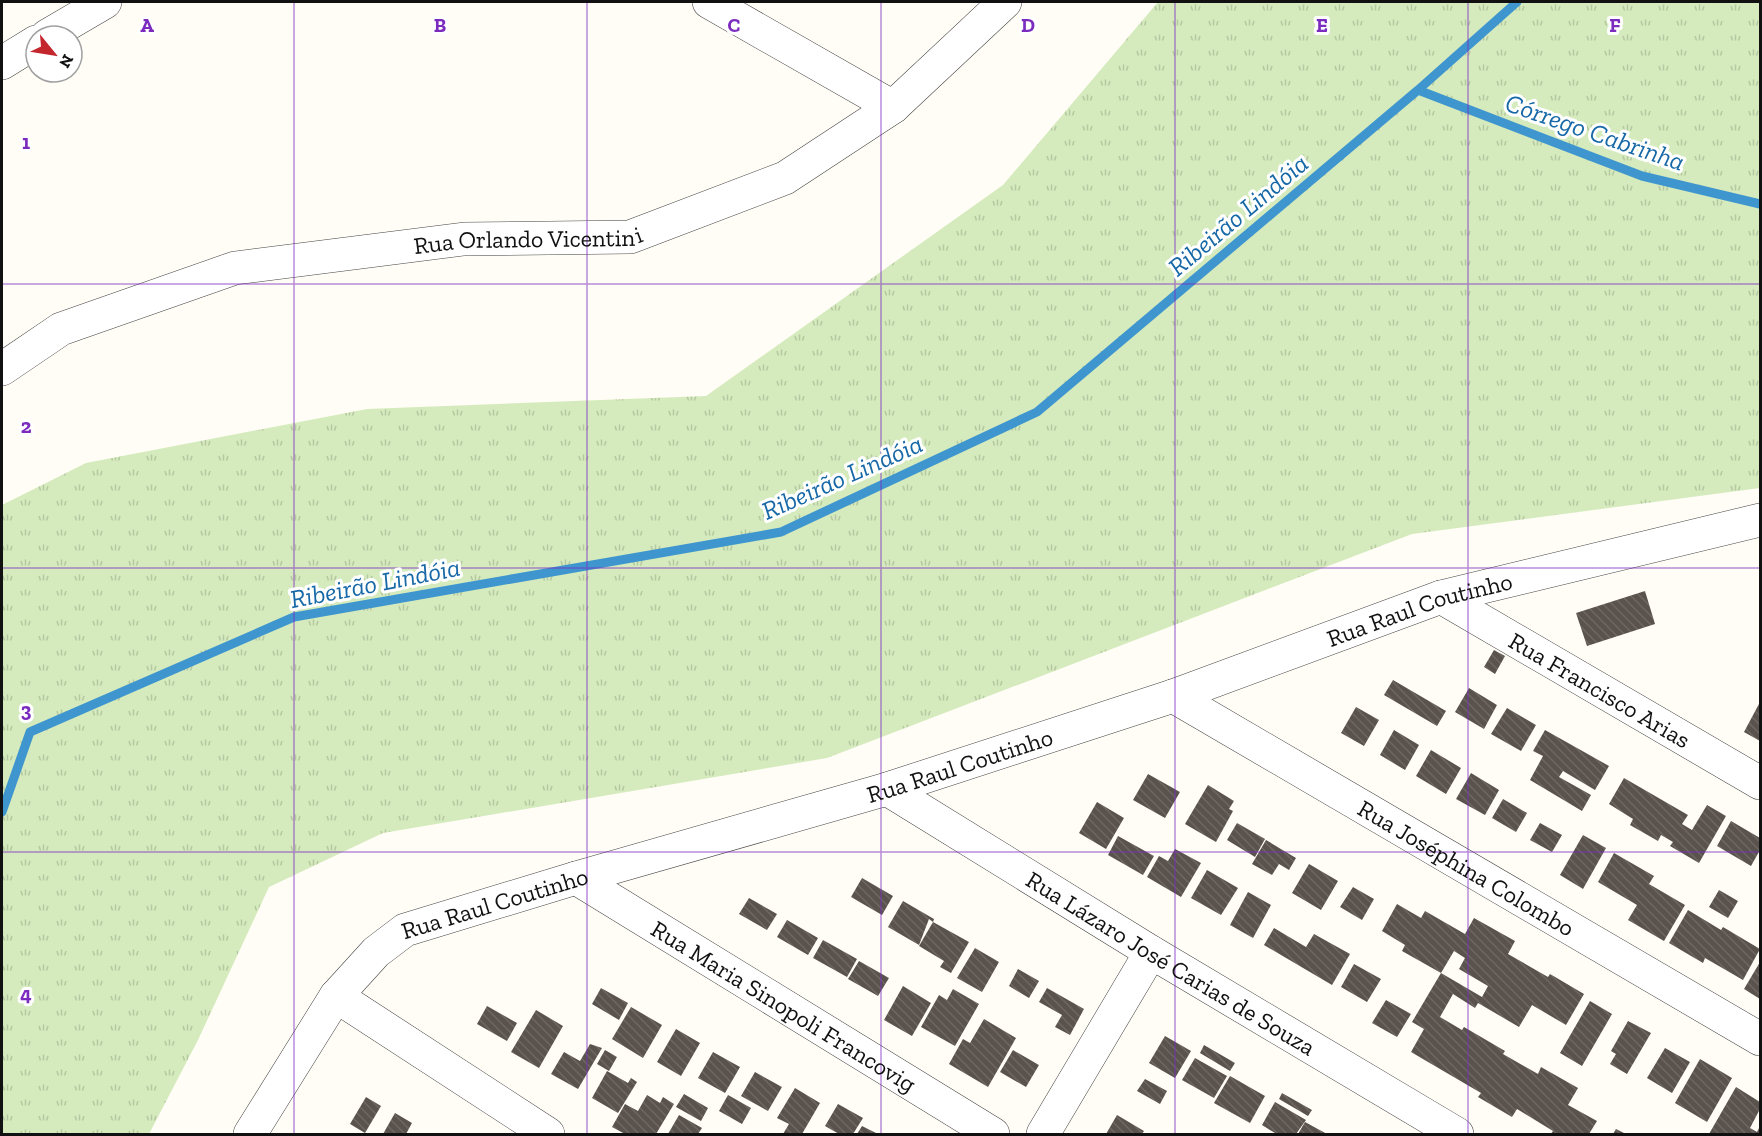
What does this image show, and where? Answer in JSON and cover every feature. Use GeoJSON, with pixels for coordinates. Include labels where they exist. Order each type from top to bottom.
{"type":"FeatureCollection","features":[{"type":"Feature","properties":{"kind":"street"},"geometry":{"type":"LineString","coordinates":[[67,24],[105,2]]}},
{"type":"Feature","properties":{"kind":"street"},"geometry":{"type":"LineString","coordinates":[[709,2],[893,107]]}},
{"type":"Feature","properties":{"kind":"street","name":"Rua Orlando Vicentini"},"geometry":{"type":"LineString","coordinates":[[2,369],[61,329],[235,268],[464,239],[630,237],[784,178],[893,107],[1005,2]]}},
{"type":"Feature","properties":{"kind":"street"},"geometry":{"type":"LineString","coordinates":[[2,63],[24,49]]}},
{"type":"Feature","properties":{"kind":"street","name":"Rua Raul Coutinho"},"geometry":{"type":"LineString","coordinates":[[250,1134],[336,996],[376,952],[405,930],[576,878],[887,789],[1173,696],[1441,597],[1761,520]]}},
{"type":"Feature","properties":{"kind":"street","name":"Rua Francisco Arias"},"geometry":{"type":"LineString","coordinates":[[1441,597],[1761,783]]}},
{"type":"Feature","properties":{"kind":"street","name":"Rua Joséphina Colombo"},"geometry":{"type":"LineString","coordinates":[[1173,696],[1761,1039]]}},
{"type":"Feature","properties":{"kind":"street","name":"Rua Lázaro José Carias de Souza"},"geometry":{"type":"LineString","coordinates":[[887,789],[1150,952],[1457,1134]]}},
{"type":"Feature","properties":{"kind":"street","name":"Rua Maria Sinopoli Francovig"},"geometry":{"type":"LineString","coordinates":[[576,878],[993,1134]]}},
{"type":"Feature","properties":{"kind":"street"},"geometry":{"type":"LineString","coordinates":[[1044,1134],[1150,952]]}},
{"type":"Feature","properties":{"kind":"street"},"geometry":{"type":"LineString","coordinates":[[336,996],[548,1134]]}},
{"type":"Feature","properties":{"kind":"green space"},"geometry":{"type":"Polygon","coordinates":[[[1158,2],[1760,2],[1760,488],[1412,534],[827,758],[383,833],[269,887],[198,1040],[149,1134],[2,1134],[2,505],[86,463],[367,409],[706,396],[1003,185],[1158,2]]]}},
{"type":"Feature","properties":{"kind":"building"},"geometry":{"type":"Polygon","coordinates":[[[1645,591],[1655,624],[1587,646],[1576,613],[1645,591]]]}},
{"type":"Feature","properties":{"kind":"building"},"geometry":{"type":"Polygon","coordinates":[[[1494,650],[1505,656],[1495,674],[1484,667],[1494,650]]]}},
{"type":"Feature","properties":{"kind":"building"},"geometry":{"type":"Polygon","coordinates":[[[1393,680],[1446,711],[1437,726],[1384,695],[1393,680]]]}},
{"type":"Feature","properties":{"kind":"building"},"geometry":{"type":"Polygon","coordinates":[[[1469,688],[1497,705],[1484,729],[1455,712],[1469,688]]]}},
{"type":"Feature","properties":{"kind":"building"},"geometry":{"type":"Polygon","coordinates":[[[1760,702],[1760,741],[1744,732],[1760,702]]]}},
{"type":"Feature","properties":{"kind":"building"},"geometry":{"type":"Polygon","coordinates":[[[1356,707],[1379,720],[1364,746],[1341,733],[1356,707]]]}},
{"type":"Feature","properties":{"kind":"building"},"geometry":{"type":"Polygon","coordinates":[[[1507,708],[1536,725],[1521,751],[1491,734],[1507,708]]]}},
{"type":"Feature","properties":{"kind":"building"},"geometry":{"type":"Polygon","coordinates":[[[1394,730],[1419,745],[1405,770],[1380,755],[1394,730]]]}},
{"type":"Feature","properties":{"kind":"building"},"geometry":{"type":"Polygon","coordinates":[[[1545,730],[1609,766],[1595,790],[1563,771],[1559,777],[1591,795],[1582,811],[1530,780],[1543,756],[1533,751],[1545,730]]]}},
{"type":"Feature","properties":{"kind":"building"},"geometry":{"type":"Polygon","coordinates":[[[1431,750],[1461,768],[1446,794],[1416,776],[1431,750]]]}},
{"type":"Feature","properties":{"kind":"building"},"geometry":{"type":"Polygon","coordinates":[[[1471,773],[1499,790],[1485,815],[1456,799],[1471,773]]]}},
{"type":"Feature","properties":{"kind":"building"},"geometry":{"type":"Polygon","coordinates":[[[1148,774],[1180,792],[1165,818],[1133,800],[1148,774]]]}},
{"type":"Feature","properties":{"kind":"building"},"geometry":{"type":"Polygon","coordinates":[[[1624,778],[1688,815],[1682,824],[1692,830],[1707,805],[1726,816],[1699,863],[1670,846],[1673,842],[1661,835],[1658,841],[1630,825],[1633,819],[1609,804],[1624,778]]]}},
{"type":"Feature","properties":{"kind":"building"},"geometry":{"type":"Polygon","coordinates":[[[1208,785],[1234,801],[1229,809],[1233,811],[1216,842],[1185,824],[1208,785]]]}},
{"type":"Feature","properties":{"kind":"building"},"geometry":{"type":"Polygon","coordinates":[[[1503,799],[1527,813],[1516,832],[1492,818],[1503,799]]]}},
{"type":"Feature","properties":{"kind":"building"},"geometry":{"type":"Polygon","coordinates":[[[1097,802],[1124,818],[1106,849],[1079,833],[1097,802]]]}},
{"type":"Feature","properties":{"kind":"building"},"geometry":{"type":"Polygon","coordinates":[[[1731,821],[1760,838],[1760,850],[1751,866],[1717,846],[1731,821]]]}},
{"type":"Feature","properties":{"kind":"building"},"geometry":{"type":"Polygon","coordinates":[[[1237,823],[1265,839],[1255,857],[1227,840],[1237,823]]]}},
{"type":"Feature","properties":{"kind":"building"},"geometry":{"type":"Polygon","coordinates":[[[1540,823],[1562,835],[1552,852],[1530,840],[1540,823]]]}},
{"type":"Feature","properties":{"kind":"building"},"geometry":{"type":"Polygon","coordinates":[[[1583,835],[1606,848],[1583,889],[1560,875],[1583,835]]]}},
{"type":"Feature","properties":{"kind":"building"},"geometry":{"type":"Polygon","coordinates":[[[1118,836],[1154,856],[1143,875],[1108,855],[1118,836]]]}},
{"type":"Feature","properties":{"kind":"building"},"geometry":{"type":"Polygon","coordinates":[[[1266,840],[1296,858],[1289,870],[1279,864],[1272,875],[1252,864],[1266,840]]]}},
{"type":"Feature","properties":{"kind":"building"},"geometry":{"type":"Polygon","coordinates":[[[1175,849],[1201,863],[1181,897],[1147,877],[1159,856],[1168,861],[1175,849]]]}},
{"type":"Feature","properties":{"kind":"building"},"geometry":{"type":"Polygon","coordinates":[[[1614,853],[1654,876],[1649,884],[1685,905],[1664,941],[1628,920],[1637,905],[1598,882],[1614,853]]]}},
{"type":"Feature","properties":{"kind":"building"},"geometry":{"type":"Polygon","coordinates":[[[1309,864],[1338,881],[1321,910],[1292,893],[1309,864]]]}},
{"type":"Feature","properties":{"kind":"building"},"geometry":{"type":"Polygon","coordinates":[[[1207,870],[1238,888],[1221,915],[1191,898],[1207,870]]]}},
{"type":"Feature","properties":{"kind":"building"},"geometry":{"type":"Polygon","coordinates":[[[862,878],[893,896],[882,915],[851,897],[862,878]]]}},
{"type":"Feature","properties":{"kind":"building"},"geometry":{"type":"Polygon","coordinates":[[[1353,887],[1374,899],[1362,920],[1340,907],[1353,887]]]}},
{"type":"Feature","properties":{"kind":"building"},"geometry":{"type":"Polygon","coordinates":[[[1719,890],[1738,901],[1728,918],[1709,907],[1719,890]]]}},
{"type":"Feature","properties":{"kind":"building"},"geometry":{"type":"Polygon","coordinates":[[[1248,892],[1271,905],[1253,938],[1230,925],[1248,892]]]}},
{"type":"Feature","properties":{"kind":"building"},"geometry":{"type":"Polygon","coordinates":[[[749,898],[777,914],[767,930],[739,914],[749,898]]]}},
{"type":"Feature","properties":{"kind":"building"},"geometry":{"type":"Polygon","coordinates":[[[903,901],[934,919],[933,922],[929,919],[919,945],[888,927],[903,901]]]}},
{"type":"Feature","properties":{"kind":"building"},"geometry":{"type":"Polygon","coordinates":[[[1397,904],[1421,918],[1425,911],[1465,934],[1474,918],[1515,941],[1508,954],[1548,977],[1550,974],[1584,994],[1566,1025],[1532,1005],[1519,1027],[1478,1003],[1475,1008],[1453,994],[1440,1017],[1462,1030],[1464,1027],[1505,1051],[1503,1054],[1538,1074],[1541,1067],[1578,1088],[1568,1105],[1597,1121],[1589,1134],[1551,1134],[1553,1131],[1517,1109],[1512,1117],[1478,1097],[1481,1093],[1411,1052],[1424,1029],[1412,1022],[1441,973],[1402,951],[1405,945],[1382,931],[1397,904]],[[1454,951],[1441,973],[1482,997],[1488,986],[1459,969],[1465,958],[1454,951]]]}},
{"type":"Feature","properties":{"kind":"building"},"geometry":{"type":"Polygon","coordinates":[[[1688,910],[1721,930],[1723,927],[1760,949],[1743,980],[1705,958],[1703,963],[1669,943],[1688,910]]]}},
{"type":"Feature","properties":{"kind":"building"},"geometry":{"type":"Polygon","coordinates":[[[787,920],[818,938],[808,955],[777,937],[787,920]]]}},
{"type":"Feature","properties":{"kind":"building"},"geometry":{"type":"Polygon","coordinates":[[[933,922],[969,942],[951,973],[940,967],[944,961],[919,946],[933,922]]]}},
{"type":"Feature","properties":{"kind":"building"},"geometry":{"type":"Polygon","coordinates":[[[1274,928],[1306,947],[1314,934],[1350,954],[1332,985],[1264,945],[1274,928]]]}},
{"type":"Feature","properties":{"kind":"building"},"geometry":{"type":"Polygon","coordinates":[[[823,940],[857,959],[847,977],[813,958],[823,940]]]}},
{"type":"Feature","properties":{"kind":"building"},"geometry":{"type":"Polygon","coordinates":[[[975,948],[999,962],[982,992],[957,978],[975,948]]]}},
{"type":"Feature","properties":{"kind":"building"},"geometry":{"type":"Polygon","coordinates":[[[859,961],[889,978],[878,996],[848,979],[859,961]]]}},
{"type":"Feature","properties":{"kind":"building"},"geometry":{"type":"Polygon","coordinates":[[[1760,962],[1760,999],[1744,989],[1760,962]]]}},
{"type":"Feature","properties":{"kind":"building"},"geometry":{"type":"Polygon","coordinates":[[[1354,964],[1381,979],[1367,1002],[1341,987],[1354,964]]]}},
{"type":"Feature","properties":{"kind":"building"},"geometry":{"type":"Polygon","coordinates":[[[1018,969],[1039,981],[1029,998],[1009,986],[1018,969]]]}},
{"type":"Feature","properties":{"kind":"building"},"geometry":{"type":"Polygon","coordinates":[[[903,986],[931,1003],[912,1036],[884,1020],[903,986]]]}},
{"type":"Feature","properties":{"kind":"building"},"geometry":{"type":"Polygon","coordinates":[[[601,988],[628,1003],[619,1020],[592,1004],[601,988]]]}},
{"type":"Feature","properties":{"kind":"building"},"geometry":{"type":"Polygon","coordinates":[[[1047,988],[1084,1009],[1070,1035],[1055,1027],[1062,1015],[1039,1002],[1047,988]]]}},
{"type":"Feature","properties":{"kind":"building"},"geometry":{"type":"Polygon","coordinates":[[[953,989],[979,1004],[955,1046],[921,1027],[939,995],[947,1000],[953,989]]]}},
{"type":"Feature","properties":{"kind":"building"},"geometry":{"type":"Polygon","coordinates":[[[1386,1000],[1411,1014],[1397,1037],[1372,1023],[1386,1000]]]}},
{"type":"Feature","properties":{"kind":"building"},"geometry":{"type":"Polygon","coordinates":[[[1590,1001],[1612,1014],[1582,1066],[1560,1053],[1590,1001]]]}},
{"type":"Feature","properties":{"kind":"building"},"geometry":{"type":"Polygon","coordinates":[[[487,1006],[517,1023],[507,1041],[477,1024],[487,1006]]]}},
{"type":"Feature","properties":{"kind":"building"},"geometry":{"type":"Polygon","coordinates":[[[631,1007],[662,1025],[643,1058],[612,1039],[631,1007]]]}},
{"type":"Feature","properties":{"kind":"building"},"geometry":{"type":"Polygon","coordinates":[[[536,1010],[563,1026],[539,1068],[511,1052],[536,1010]]]}},
{"type":"Feature","properties":{"kind":"building"},"geometry":{"type":"Polygon","coordinates":[[[984,1019],[1016,1038],[988,1087],[949,1064],[963,1039],[970,1043],[984,1019]]]}},
{"type":"Feature","properties":{"kind":"building"},"geometry":{"type":"Polygon","coordinates":[[[1628,1021],[1651,1033],[1627,1074],[1610,1064],[1616,1054],[1611,1051],[1628,1021]]]}},
{"type":"Feature","properties":{"kind":"building"},"geometry":{"type":"Polygon","coordinates":[[[676,1029],[700,1043],[681,1076],[657,1062],[676,1029]]]}},
{"type":"Feature","properties":{"kind":"building"},"geometry":{"type":"Polygon","coordinates":[[[1165,1036],[1191,1051],[1175,1078],[1149,1063],[1165,1036]]]}},
{"type":"Feature","properties":{"kind":"building"},"geometry":{"type":"Polygon","coordinates":[[[590,1044],[602,1048],[578,1089],[551,1074],[564,1052],[580,1061],[590,1044]]]}},
{"type":"Feature","properties":{"kind":"building"},"geometry":{"type":"Polygon","coordinates":[[[1204,1045],[1235,1063],[1230,1071],[1200,1053],[1204,1045]]]}},
{"type":"Feature","properties":{"kind":"building"},"geometry":{"type":"Polygon","coordinates":[[[1665,1048],[1690,1062],[1672,1093],[1647,1078],[1665,1048]]]}},
{"type":"Feature","properties":{"kind":"building"},"geometry":{"type":"Polygon","coordinates":[[[605,1050],[617,1057],[609,1071],[597,1064],[605,1050]]]}},
{"type":"Feature","properties":{"kind":"building"},"geometry":{"type":"Polygon","coordinates":[[[1013,1050],[1039,1065],[1026,1087],[1000,1072],[1013,1050]]]}},
{"type":"Feature","properties":{"kind":"building"},"geometry":{"type":"Polygon","coordinates":[[[713,1052],[740,1067],[725,1093],[698,1078],[713,1052]]]}},
{"type":"Feature","properties":{"kind":"building"},"geometry":{"type":"Polygon","coordinates":[[[1195,1058],[1227,1076],[1214,1098],[1182,1080],[1195,1058]]]}},
{"type":"Feature","properties":{"kind":"building"},"geometry":{"type":"Polygon","coordinates":[[[1700,1059],[1732,1078],[1707,1122],[1675,1103],[1700,1059]]]}},
{"type":"Feature","properties":{"kind":"building"},"geometry":{"type":"Polygon","coordinates":[[[607,1071],[628,1083],[631,1078],[637,1082],[618,1113],[592,1098],[607,1071]]]}},
{"type":"Feature","properties":{"kind":"building"},"geometry":{"type":"Polygon","coordinates":[[[755,1072],[782,1087],[768,1111],[741,1096],[755,1072]]]}},
{"type":"Feature","properties":{"kind":"building"},"geometry":{"type":"Polygon","coordinates":[[[1230,1076],[1265,1096],[1250,1123],[1214,1103],[1230,1076]]]}},
{"type":"Feature","properties":{"kind":"building"},"geometry":{"type":"Polygon","coordinates":[[[1145,1079],[1167,1091],[1160,1104],[1137,1091],[1145,1079]]]}},
{"type":"Feature","properties":{"kind":"building"},"geometry":{"type":"Polygon","coordinates":[[[1736,1087],[1760,1102],[1760,1109],[1750,1128],[1757,1132],[1760,1126],[1760,1134],[1709,1134],[1736,1087]]]}},
{"type":"Feature","properties":{"kind":"building"},"geometry":{"type":"Polygon","coordinates":[[[795,1088],[820,1103],[802,1134],[783,1134],[789,1124],[777,1118],[795,1088]]]}},
{"type":"Feature","properties":{"kind":"building"},"geometry":{"type":"Polygon","coordinates":[[[1282,1093],[1312,1110],[1308,1116],[1279,1099],[1282,1093]]]}},
{"type":"Feature","properties":{"kind":"building"},"geometry":{"type":"Polygon","coordinates":[[[684,1094],[708,1108],[701,1121],[676,1107],[684,1094]]]}},
{"type":"Feature","properties":{"kind":"building"},"geometry":{"type":"Polygon","coordinates":[[[647,1095],[660,1103],[663,1097],[674,1104],[656,1134],[625,1134],[612,1127],[625,1104],[638,1111],[647,1095]]]}},
{"type":"Feature","properties":{"kind":"building"},"geometry":{"type":"Polygon","coordinates":[[[728,1095],[751,1108],[742,1124],[719,1111],[728,1095]]]}},
{"type":"Feature","properties":{"kind":"building"},"geometry":{"type":"Polygon","coordinates":[[[366,1097],[381,1106],[365,1133],[350,1124],[366,1097]]]}},
{"type":"Feature","properties":{"kind":"building"},"geometry":{"type":"Polygon","coordinates":[[[1275,1102],[1306,1120],[1296,1134],[1274,1134],[1262,1125],[1275,1102]]]}},
{"type":"Feature","properties":{"kind":"building"},"geometry":{"type":"Polygon","coordinates":[[[838,1104],[863,1118],[853,1134],[839,1134],[825,1126],[838,1104]]]}},
{"type":"Feature","properties":{"kind":"building"},"geometry":{"type":"Polygon","coordinates":[[[395,1113],[412,1123],[406,1134],[383,1134],[395,1113]]]}},
{"type":"Feature","properties":{"kind":"building"},"geometry":{"type":"Polygon","coordinates":[[[679,1115],[702,1128],[698,1134],[668,1134],[679,1115]]]}},
{"type":"Feature","properties":{"kind":"building"},"geometry":{"type":"Polygon","coordinates":[[[1117,1115],[1144,1131],[1142,1134],[1106,1134],[1117,1115]]]}},
{"type":"Feature","properties":{"kind":"building"},"geometry":{"type":"Polygon","coordinates":[[[1305,1122],[1327,1134],[1298,1134],[1305,1122]]]}},
{"type":"Feature","properties":{"kind":"building"},"geometry":{"type":"Polygon","coordinates":[[[862,1126],[878,1134],[857,1134],[862,1126]]]}},
{"type":"Feature","properties":{"kind":"building"},"geometry":{"type":"Polygon","coordinates":[[[1616,1129],[1626,1134],[1613,1134],[1616,1129]]]}},
{"type":"Feature","properties":{"kind":"waterway","name":"Ribeirão Lindóia"},"geometry":{"type":"LineString","coordinates":[[2,812],[30,732],[294,617],[781,532],[1037,412],[1418,90],[1517,2]]}},
{"type":"Feature","properties":{"kind":"waterway","name":"Córrego Cabrinha"},"geometry":{"type":"LineString","coordinates":[[1418,90],[1642,176],[1760,204]]}}]}
